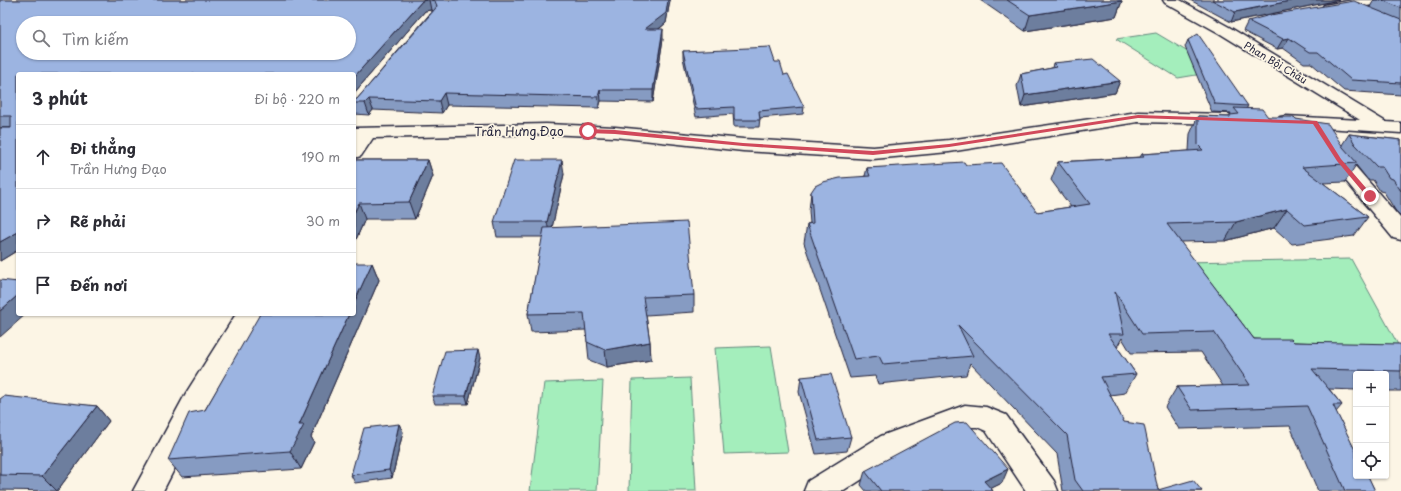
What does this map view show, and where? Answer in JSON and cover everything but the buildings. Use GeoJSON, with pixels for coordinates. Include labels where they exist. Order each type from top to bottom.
{"type":"FeatureCollection","features":[{"type":"Feature","properties":{"kind":"street","name":"Phan Bội Châu"},"geometry":{"type":"LineString","coordinates":[[1170,0],[1224,30],[1381,125]]}},
{"type":"Feature","properties":{"kind":"street"},"geometry":{"type":"LineString","coordinates":[[1318,10],[1344,2],[1379,0]]}},
{"type":"Feature","properties":{"kind":"street"},"geometry":{"type":"LineString","coordinates":[[1344,2],[1370,14]]}},
{"type":"Feature","properties":{"kind":"street"},"geometry":{"type":"LineString","coordinates":[[1224,30],[1244,25]]}},
{"type":"Feature","properties":{"kind":"street","name":"Trần Hưng Đạo"},"geometry":{"type":"LineString","coordinates":[[361,133],[546,129],[615,132],[743,145],[873,153],[949,146],[1138,117],[1245,120]]}},
{"type":"Feature","properties":{"kind":"street"},"geometry":{"type":"LineString","coordinates":[[1268,121],[1381,125],[1401,128]]}},
{"type":"Feature","properties":{"kind":"street"},"geometry":{"type":"LineString","coordinates":[[1315,122],[1339,160],[1401,233]]}},
{"type":"Feature","properties":{"kind":"street"},"geometry":{"type":"LineString","coordinates":[[356,147],[361,133]]}},
{"type":"Feature","properties":{"kind":"street"},"geometry":{"type":"LineString","coordinates":[[148,491],[218,360],[248,316]]}},
{"type":"Feature","properties":{"kind":"street"},"geometry":{"type":"LineString","coordinates":[[819,491],[891,445],[936,426],[965,416],[986,418],[996,423],[1043,491]]}},
{"type":"Feature","properties":{"kind":"green space"},"geometry":{"type":"Polygon","coordinates":[[[1156,33],[1220,71],[1178,78],[1116,39],[1156,33]]]}},
{"type":"Feature","properties":{"kind":"green space"},"geometry":{"type":"Polygon","coordinates":[[[1351,259],[1401,350],[1247,348],[1182,262],[1351,259]]]}},
{"type":"Feature","properties":{"kind":"green space"},"geometry":{"type":"Polygon","coordinates":[[[771,346],[788,452],[724,454],[715,348],[771,346]]]}},
{"type":"Feature","properties":{"kind":"green space"},"geometry":{"type":"Polygon","coordinates":[[[690,378],[696,491],[629,491],[632,380],[690,378]]]}},
{"type":"Feature","properties":{"kind":"green space"},"geometry":{"type":"Polygon","coordinates":[[[603,381],[597,491],[530,491],[544,383],[603,381]]]}},
{"type":"Feature","properties":{"kind":"route"},"geometry":{"type":"LineString","coordinates":[[588,131],[615,132],[743,145],[873,153],[949,146],[1097,122],[1138,117],[1315,122],[1339,160],[1370,196]]}}]}
